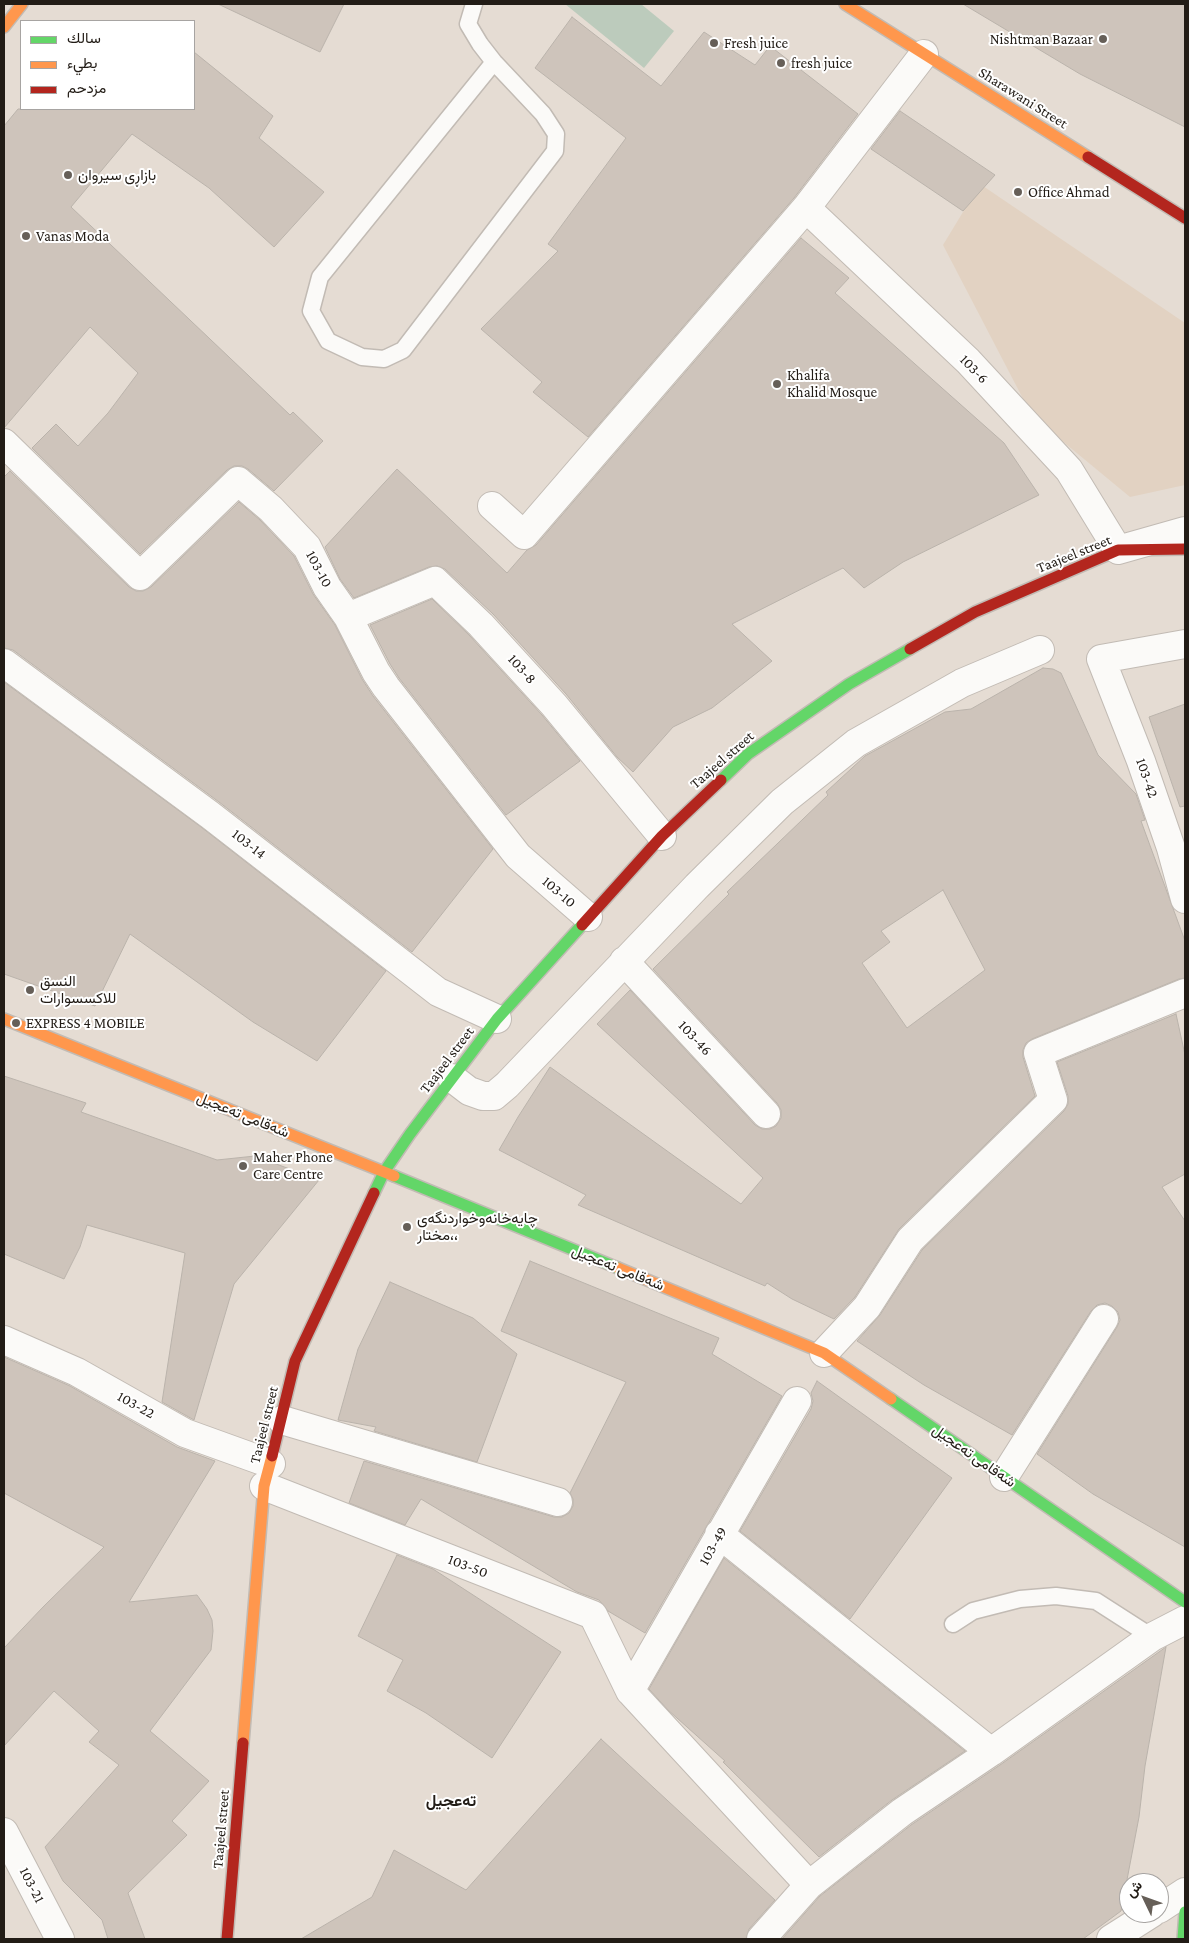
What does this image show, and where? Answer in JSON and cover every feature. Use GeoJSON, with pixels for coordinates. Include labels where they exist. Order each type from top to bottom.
{"type":"FeatureCollection","features":[{"type":"Feature","properties":{"kind":"street"},"geometry":{"type":"LineString","coordinates":[[4,27],[22,4]]}},
{"type":"Feature","properties":{"kind":"street","name":"Sharawani Street"},"geometry":{"type":"LineString","coordinates":[[845,4],[1185,218]]}},
{"type":"Feature","properties":{"kind":"street"},"geometry":{"type":"LineString","coordinates":[[492,506],[524,535],[806,208],[924,54]]}},
{"type":"Feature","properties":{"kind":"street","name":"103-6"},"geometry":{"type":"LineString","coordinates":[[806,208],[968,361],[1069,470],[1118,550]]}},
{"type":"Feature","properties":{"kind":"street","name":"103-10"},"geometry":{"type":"LineString","coordinates":[[5,445],[140,576],[238,481],[270,509],[307,546],[327,586],[348,617],[376,672],[386,687],[518,856],[588,917]]}},
{"type":"Feature","properties":{"kind":"street"},"geometry":{"type":"LineString","coordinates":[[1118,550],[1185,531]]}},
{"type":"Feature","properties":{"kind":"street","name":"Taajeel street"},"geometry":{"type":"LineString","coordinates":[[227,1939],[267,1475],[295,1361],[384,1172],[497,1019],[662,836],[748,754],[849,684],[975,612],[1118,550],[1185,549]]}},
{"type":"Feature","properties":{"kind":"street","name":"103-8"},"geometry":{"type":"LineString","coordinates":[[348,617],[435,581],[481,624],[554,704],[662,836]]}},
{"type":"Feature","properties":{"kind":"street","name":"103-42"},"geometry":{"type":"LineString","coordinates":[[1185,644],[1101,659],[1141,761],[1171,848],[1185,899]]}},
{"type":"Feature","properties":{"kind":"street"},"geometry":{"type":"LineString","coordinates":[[452,1078],[469,1091],[483,1096],[494,1096],[507,1085],[624,961],[782,802],[856,743],[962,683],[1040,650]]}},
{"type":"Feature","properties":{"kind":"street","name":"103-14"},"geometry":{"type":"LineString","coordinates":[[4,663],[210,815],[438,992],[497,1019]]}},
{"type":"Feature","properties":{"kind":"street","name":"103-46"},"geometry":{"type":"LineString","coordinates":[[624,961],[766,1114]]}},
{"type":"Feature","properties":{"kind":"street"},"geometry":{"type":"LineString","coordinates":[[824,1353],[866,1307],[910,1240],[1053,1100],[1038,1053],[1185,993]]}},
{"type":"Feature","properties":{"kind":"street","name":"شەقامی تەعجیل"},"geometry":{"type":"LineString","coordinates":[[4,1019],[384,1172],[824,1353],[1185,1602]]}},
{"type":"Feature","properties":{"kind":"street"},"geometry":{"type":"LineString","coordinates":[[1004,1477],[1104,1319]]}},
{"type":"Feature","properties":{"kind":"street","name":"103-22"},"geometry":{"type":"LineString","coordinates":[[4,1340],[77,1372],[185,1433],[267,1475]]}},
{"type":"Feature","properties":{"kind":"street","name":"103-49"},"geometry":{"type":"LineString","coordinates":[[630,1691],[796,1401]]}},
{"type":"Feature","properties":{"kind":"street"},"geometry":{"type":"LineString","coordinates":[[282,1420],[558,1502]]}},
{"type":"Feature","properties":{"kind":"street","name":"103-50"},"geometry":{"type":"LineString","coordinates":[[267,1475],[593,1615],[630,1691],[809,1885]]}},
{"type":"Feature","properties":{"kind":"street"},"geometry":{"type":"LineString","coordinates":[[720,1534],[991,1752]]}},
{"type":"Feature","properties":{"kind":"street"},"geometry":{"type":"LineString","coordinates":[[761,1939],[809,1885],[902,1812],[991,1752],[1152,1636],[1185,1620]]}},
{"type":"Feature","properties":{"kind":"street","name":"103-21"},"geometry":{"type":"LineString","coordinates":[[4,1832],[60,1939]]}},
{"type":"Feature","properties":{"kind":"street"},"geometry":{"type":"LineString","coordinates":[[1169,1902],[1185,1892]]}},
{"type":"Feature","properties":{"kind":"street"},"geometry":{"type":"LineString","coordinates":[[1183,1939],[1185,1912]]}},
{"type":"Feature","properties":{"kind":"street"},"geometry":{"type":"LineString","coordinates":[[1111,1939],[1136,1923]]}},
{"type":"Feature","properties":{"kind":"lane"},"geometry":{"type":"LineString","coordinates":[[474,4],[468,24],[494,62],[543,114],[556,134],[555,151],[403,350],[384,359],[362,357],[328,341],[311,311],[320,278],[494,62]]}},
{"type":"Feature","properties":{"kind":"lane"},"geometry":{"type":"LineString","coordinates":[[953,1624],[973,1611],[1020,1599],[1056,1596],[1096,1601],[1152,1636]]}},
{"type":"Feature","properties":{"kind":"shaded area"},"geometry":{"type":"Polygon","coordinates":[[[980,184],[1185,323],[1185,485],[1130,497],[1032,416],[943,245],[980,184]]]}},
{"type":"Feature","properties":{"kind":"green space"},"geometry":{"type":"Polygon","coordinates":[[[565,4],[641,4],[674,31],[644,68],[565,4]]]}},
{"type":"Feature","properties":{"kind":"building"},"geometry":{"type":"Polygon","coordinates":[[[218,4],[344,4],[320,52],[218,4]]]}},
{"type":"Feature","properties":{"kind":"building","name":"Nishtman Bazaar"},"geometry":{"type":"Polygon","coordinates":[[[963,4],[1185,4],[1185,127],[1080,74],[963,4]]]}},
{"type":"Feature","properties":{"kind":"building"},"geometry":{"type":"Polygon","coordinates":[[[572,17],[661,86],[704,32],[755,65],[770,46],[858,114],[794,198],[588,437],[533,392],[542,382],[481,329],[558,251],[548,244],[626,138],[535,68],[572,17]]]}},
{"type":"Feature","properties":{"kind":"building"},"geometry":{"type":"Polygon","coordinates":[[[195,53],[273,116],[259,138],[324,192],[274,247],[209,188],[132,134],[71,207],[290,415],[293,412],[323,441],[274,491],[242,466],[234,466],[227,470],[140,554],[32,448],[56,424],[78,446],[108,413],[138,373],[90,327],[4,428],[4,126],[18,109],[195,110],[195,53]]]}},
{"type":"Feature","properties":{"kind":"building"},"geometry":{"type":"Polygon","coordinates":[[[900,111],[995,175],[963,211],[871,149],[900,111]]]}},
{"type":"Feature","properties":{"kind":"building"},"geometry":{"type":"Polygon","coordinates":[[[801,238],[849,278],[835,293],[1004,443],[1039,495],[903,562],[864,588],[843,568],[732,624],[772,661],[712,708],[673,727],[633,772],[617,757],[566,694],[493,614],[445,569],[437,566],[429,567],[354,598],[340,579],[325,547],[397,469],[507,573],[527,550],[536,545],[801,238]]]}},
{"type":"Feature","properties":{"kind":"building"},"geometry":{"type":"Polygon","coordinates":[[[10,471],[129,587],[136,591],[143,591],[151,587],[239,502],[260,520],[294,556],[313,594],[335,625],[362,679],[373,696],[493,849],[412,952],[219,802],[13,650],[4,648],[4,477],[10,471]]]}},
{"type":"Feature","properties":{"kind":"building"},"geometry":{"type":"Polygon","coordinates":[[[432,599],[470,636],[542,715],[580,761],[506,815],[399,678],[370,625],[432,599]]]}},
{"type":"Feature","properties":{"kind":"building"},"geometry":{"type":"Polygon","coordinates":[[[1043,668],[1053,669],[1061,673],[1098,755],[1136,794],[1145,820],[1141,821],[1185,941],[1185,978],[1026,1043],[1023,1057],[1035,1096],[899,1229],[855,1297],[834,1319],[792,1299],[767,1283],[765,1286],[578,1205],[586,1195],[499,1150],[550,1067],[741,1204],[763,1178],[597,1024],[630,990],[755,1125],[762,1129],[770,1129],[776,1126],[781,1118],[781,1110],[777,1103],[653,969],[729,894],[727,892],[828,795],[826,792],[865,756],[945,712],[971,709],[1043,668]],[[943,890],[881,931],[890,942],[862,963],[907,1028],[985,970],[943,890]]]}},
{"type":"Feature","properties":{"kind":"building"},"geometry":{"type":"Polygon","coordinates":[[[4,682],[201,827],[386,971],[317,1061],[253,1022],[130,934],[95,1006],[4,974],[4,682]]]}},
{"type":"Feature","properties":{"kind":"building"},"geometry":{"type":"Polygon","coordinates":[[[1185,704],[1185,806],[1180,807],[1149,717],[1185,704]]]}},
{"type":"Feature","properties":{"kind":"building"},"geometry":{"type":"Polygon","coordinates":[[[1176,1014],[1185,1055],[1185,1174],[1162,1187],[1185,1221],[1185,1547],[1093,1494],[1037,1454],[1117,1327],[1120,1320],[1118,1312],[1112,1306],[1105,1303],[1097,1305],[1091,1311],[1012,1435],[924,1385],[857,1341],[880,1315],[922,1250],[1064,1111],[1068,1104],[1068,1096],[1057,1062],[1176,1014]]]}},
{"type":"Feature","properties":{"kind":"building"},"geometry":{"type":"Polygon","coordinates":[[[4,1076],[86,1103],[81,1112],[217,1160],[255,1156],[319,1180],[234,1284],[194,1420],[162,1402],[185,1253],[87,1225],[80,1247],[64,1279],[4,1254],[4,1076]]]}},
{"type":"Feature","properties":{"kind":"building"},"geometry":{"type":"Polygon","coordinates":[[[530,1261],[719,1338],[712,1354],[782,1396],[645,1633],[608,1611],[599,1600],[577,1592],[421,1499],[405,1525],[349,1503],[364,1461],[554,1517],[562,1517],[569,1513],[573,1506],[573,1499],[570,1493],[626,1382],[501,1331],[530,1261]]]}},
{"type":"Feature","properties":{"kind":"building"},"geometry":{"type":"Polygon","coordinates":[[[390,1282],[473,1318],[517,1354],[477,1462],[374,1431],[376,1427],[338,1420],[358,1349],[390,1282]]]}},
{"type":"Feature","properties":{"kind":"building"},"geometry":{"type":"Polygon","coordinates":[[[4,1357],[70,1386],[177,1447],[215,1461],[129,1602],[197,1595],[212,1620],[213,1631],[211,1650],[150,1731],[209,1781],[172,1821],[187,1835],[128,1893],[145,1939],[108,1939],[102,1920],[63,1881],[45,1847],[119,1765],[89,1742],[99,1731],[54,1691],[4,1746],[4,1648],[104,1547],[4,1493],[4,1357]]]}},
{"type":"Feature","properties":{"kind":"building"},"geometry":{"type":"Polygon","coordinates":[[[817,1381],[952,1478],[850,1619],[740,1531],[811,1409],[813,1401],[811,1393],[817,1381]]]}},
{"type":"Feature","properties":{"kind":"building"},"geometry":{"type":"Polygon","coordinates":[[[397,1555],[433,1569],[561,1652],[492,1758],[426,1713],[387,1691],[403,1660],[358,1636],[397,1555]]]}},
{"type":"Feature","properties":{"kind":"building"},"geometry":{"type":"Polygon","coordinates":[[[724,1558],[965,1751],[892,1800],[819,1857],[723,1762],[725,1761],[668,1710],[649,1689],[724,1558]]]}},
{"type":"Feature","properties":{"kind":"building"},"geometry":{"type":"Polygon","coordinates":[[[1166,1647],[1128,1873],[1119,1873],[1119,1912],[1083,1939],[782,1939],[820,1896],[911,1825],[1000,1765],[1166,1647]]]}},
{"type":"Feature","properties":{"kind":"building"},"geometry":{"type":"Polygon","coordinates":[[[601,1739],[775,1900],[749,1929],[746,1939],[301,1939],[372,1897],[394,1850],[466,1890],[601,1739]]]}},
{"type":"Feature","properties":{"kind":"traffic: fast"},"geometry":{"type":"LineString","coordinates":[[721,780],[748,754],[849,684],[910,649]]}},
{"type":"Feature","properties":{"kind":"traffic: fast"},"geometry":{"type":"LineString","coordinates":[[374,1193],[384,1172],[410,1134],[497,1019],[582,925]]}},
{"type":"Feature","properties":{"kind":"traffic: fast"},"geometry":{"type":"LineString","coordinates":[[394,1176],[618,1268]]}},
{"type":"Feature","properties":{"kind":"traffic: fast"},"geometry":{"type":"LineString","coordinates":[[891,1399],[1185,1602]]}},
{"type":"Feature","properties":{"kind":"traffic: fast"},"geometry":{"type":"LineString","coordinates":[[1183,1939],[1185,1912]]}},
{"type":"Feature","properties":{"kind":"traffic: slow"},"geometry":{"type":"LineString","coordinates":[[4,27],[22,4]]}},
{"type":"Feature","properties":{"kind":"traffic: slow"},"geometry":{"type":"LineString","coordinates":[[845,4],[1088,157]]}},
{"type":"Feature","properties":{"kind":"traffic: slow"},"geometry":{"type":"LineString","coordinates":[[4,1019],[394,1176]]}},
{"type":"Feature","properties":{"kind":"traffic: slow"},"geometry":{"type":"LineString","coordinates":[[618,1268],[824,1353],[891,1399]]}},
{"type":"Feature","properties":{"kind":"traffic: slow"},"geometry":{"type":"LineString","coordinates":[[243,1743],[264,1486],[272,1456]]}},
{"type":"Feature","properties":{"kind":"traffic: jam"},"geometry":{"type":"LineString","coordinates":[[1088,157],[1185,218]]}},
{"type":"Feature","properties":{"kind":"traffic: jam"},"geometry":{"type":"LineString","coordinates":[[910,649],[975,612],[1118,550],[1185,549]]}},
{"type":"Feature","properties":{"kind":"traffic: jam"},"geometry":{"type":"LineString","coordinates":[[582,925],[662,836],[721,780]]}},
{"type":"Feature","properties":{"kind":"traffic: jam"},"geometry":{"type":"LineString","coordinates":[[272,1456],[295,1361],[374,1193]]}},
{"type":"Feature","properties":{"kind":"traffic: jam"},"geometry":{"type":"LineString","coordinates":[[227,1939],[243,1743]]}},
{"type":"Feature","properties":{"kind":"place","name":"Nishtman Bazaar"},"geometry":{"type":"Point","coordinates":[1103,39]}},
{"type":"Feature","properties":{"kind":"place","name":"Fresh juice"},"geometry":{"type":"Point","coordinates":[714,43]}},
{"type":"Feature","properties":{"kind":"place","name":"fresh juice"},"geometry":{"type":"Point","coordinates":[781,63]}},
{"type":"Feature","properties":{"kind":"place","name":"بازاڕی سیروان"},"geometry":{"type":"Point","coordinates":[68,175]}},
{"type":"Feature","properties":{"kind":"place","name":"Office Ahmad"},"geometry":{"type":"Point","coordinates":[1018,192]}},
{"type":"Feature","properties":{"kind":"place","name":"Vanas Moda"},"geometry":{"type":"Point","coordinates":[26,236]}},
{"type":"Feature","properties":{"kind":"place","name":"Khalifa Khalid Mosque"},"geometry":{"type":"Point","coordinates":[777,384]}},
{"type":"Feature","properties":{"kind":"place","name":"النسق للاكسسوارات"},"geometry":{"type":"Point","coordinates":[30,990]}},
{"type":"Feature","properties":{"kind":"place","name":"EXPRESS 4 MOBILE"},"geometry":{"type":"Point","coordinates":[16,1023]}},
{"type":"Feature","properties":{"kind":"place","name":"Maher Phone Care Centre"},"geometry":{"type":"Point","coordinates":[243,1166]}},
{"type":"Feature","properties":{"kind":"place","name":"چایەخانەوخواردنگەی مختار،،"},"geometry":{"type":"Point","coordinates":[407,1227]}},
{"type":"Feature","properties":{"kind":"district","name":"تەعجیل"},"geometry":{"type":"Point","coordinates":[451,1801]}}]}
